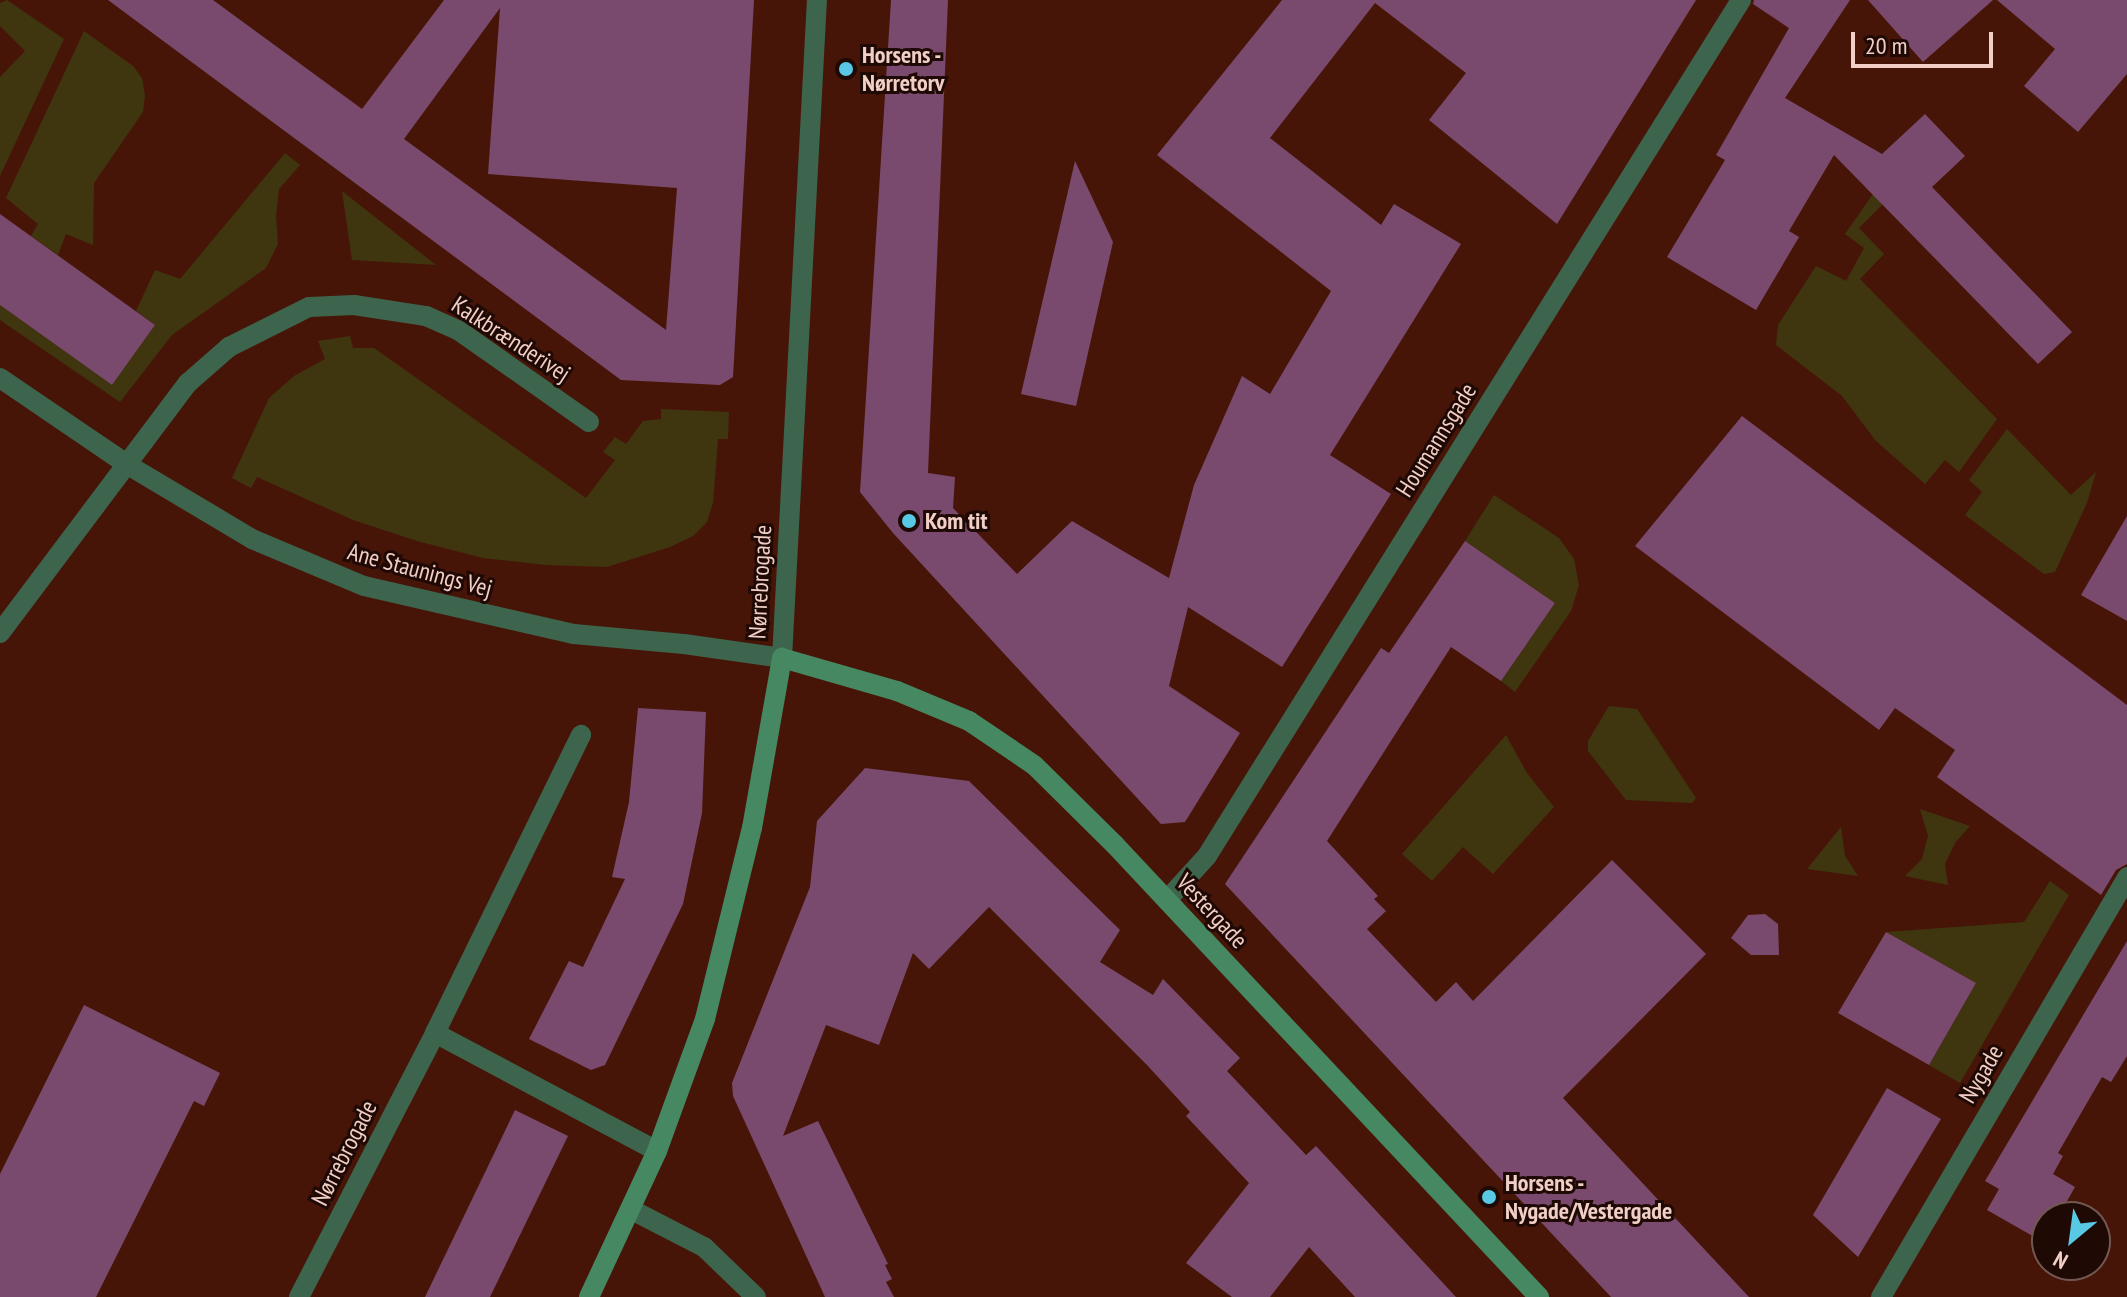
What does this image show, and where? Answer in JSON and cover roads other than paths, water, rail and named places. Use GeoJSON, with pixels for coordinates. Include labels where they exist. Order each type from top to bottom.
{"type":"FeatureCollection","features":[{"type":"Feature","properties":{"kind":"main road","name":"Vestergade"},"geometry":{"type":"LineString","coordinates":[[782,658],[897,691],[969,721],[1034,765],[1167,900],[1539,1297]]}},
{"type":"Feature","properties":{"kind":"main road","name":"Nørrebrogade"},"geometry":{"type":"LineString","coordinates":[[589,1297],[657,1151],[705,1019],[752,828],[782,658]]}},
{"type":"Feature","properties":{"kind":"street","name":"Nørrebrogade"},"geometry":{"type":"LineString","coordinates":[[782,658],[817,0]]}},
{"type":"Feature","properties":{"kind":"street","name":"Houmannsgade"},"geometry":{"type":"LineString","coordinates":[[1167,900],[1207,856],[1741,0]]}},
{"type":"Feature","properties":{"kind":"street","name":"Kalkbrænderivej"},"geometry":{"type":"LineString","coordinates":[[0,633],[188,383],[229,347],[309,307],[354,305],[426,316],[458,330],[589,422]]}},
{"type":"Feature","properties":{"kind":"street","name":"Ane Staunings Vej"},"geometry":{"type":"LineString","coordinates":[[0,378],[128,465],[252,539],[364,586],[574,634],[684,644],[782,658]]}},
{"type":"Feature","properties":{"kind":"street","name":"Nørrebrogade"},"geometry":{"type":"LineString","coordinates":[[299,1297],[435,1033],[581,735]]}},
{"type":"Feature","properties":{"kind":"street","name":"Nygade"},"geometry":{"type":"LineString","coordinates":[[1881,1297],[2127,877]]}},
{"type":"Feature","properties":{"kind":"street"},"geometry":{"type":"LineString","coordinates":[[435,1033],[657,1151]]}},
{"type":"Feature","properties":{"kind":"street"},"geometry":{"type":"LineString","coordinates":[[632,1210],[704,1247],[756,1297]]}},
{"type":"Feature","properties":{"kind":"place","name":"Horsens - Nørretorv"},"geometry":{"type":"Point","coordinates":[846,69]}},
{"type":"Feature","properties":{"kind":"place","name":"Kom tit"},"geometry":{"type":"Point","coordinates":[909,521]}},
{"type":"Feature","properties":{"kind":"place","name":"Horsens - Nygade/Vestergade"},"geometry":{"type":"Point","coordinates":[1489,1197]}}]}
